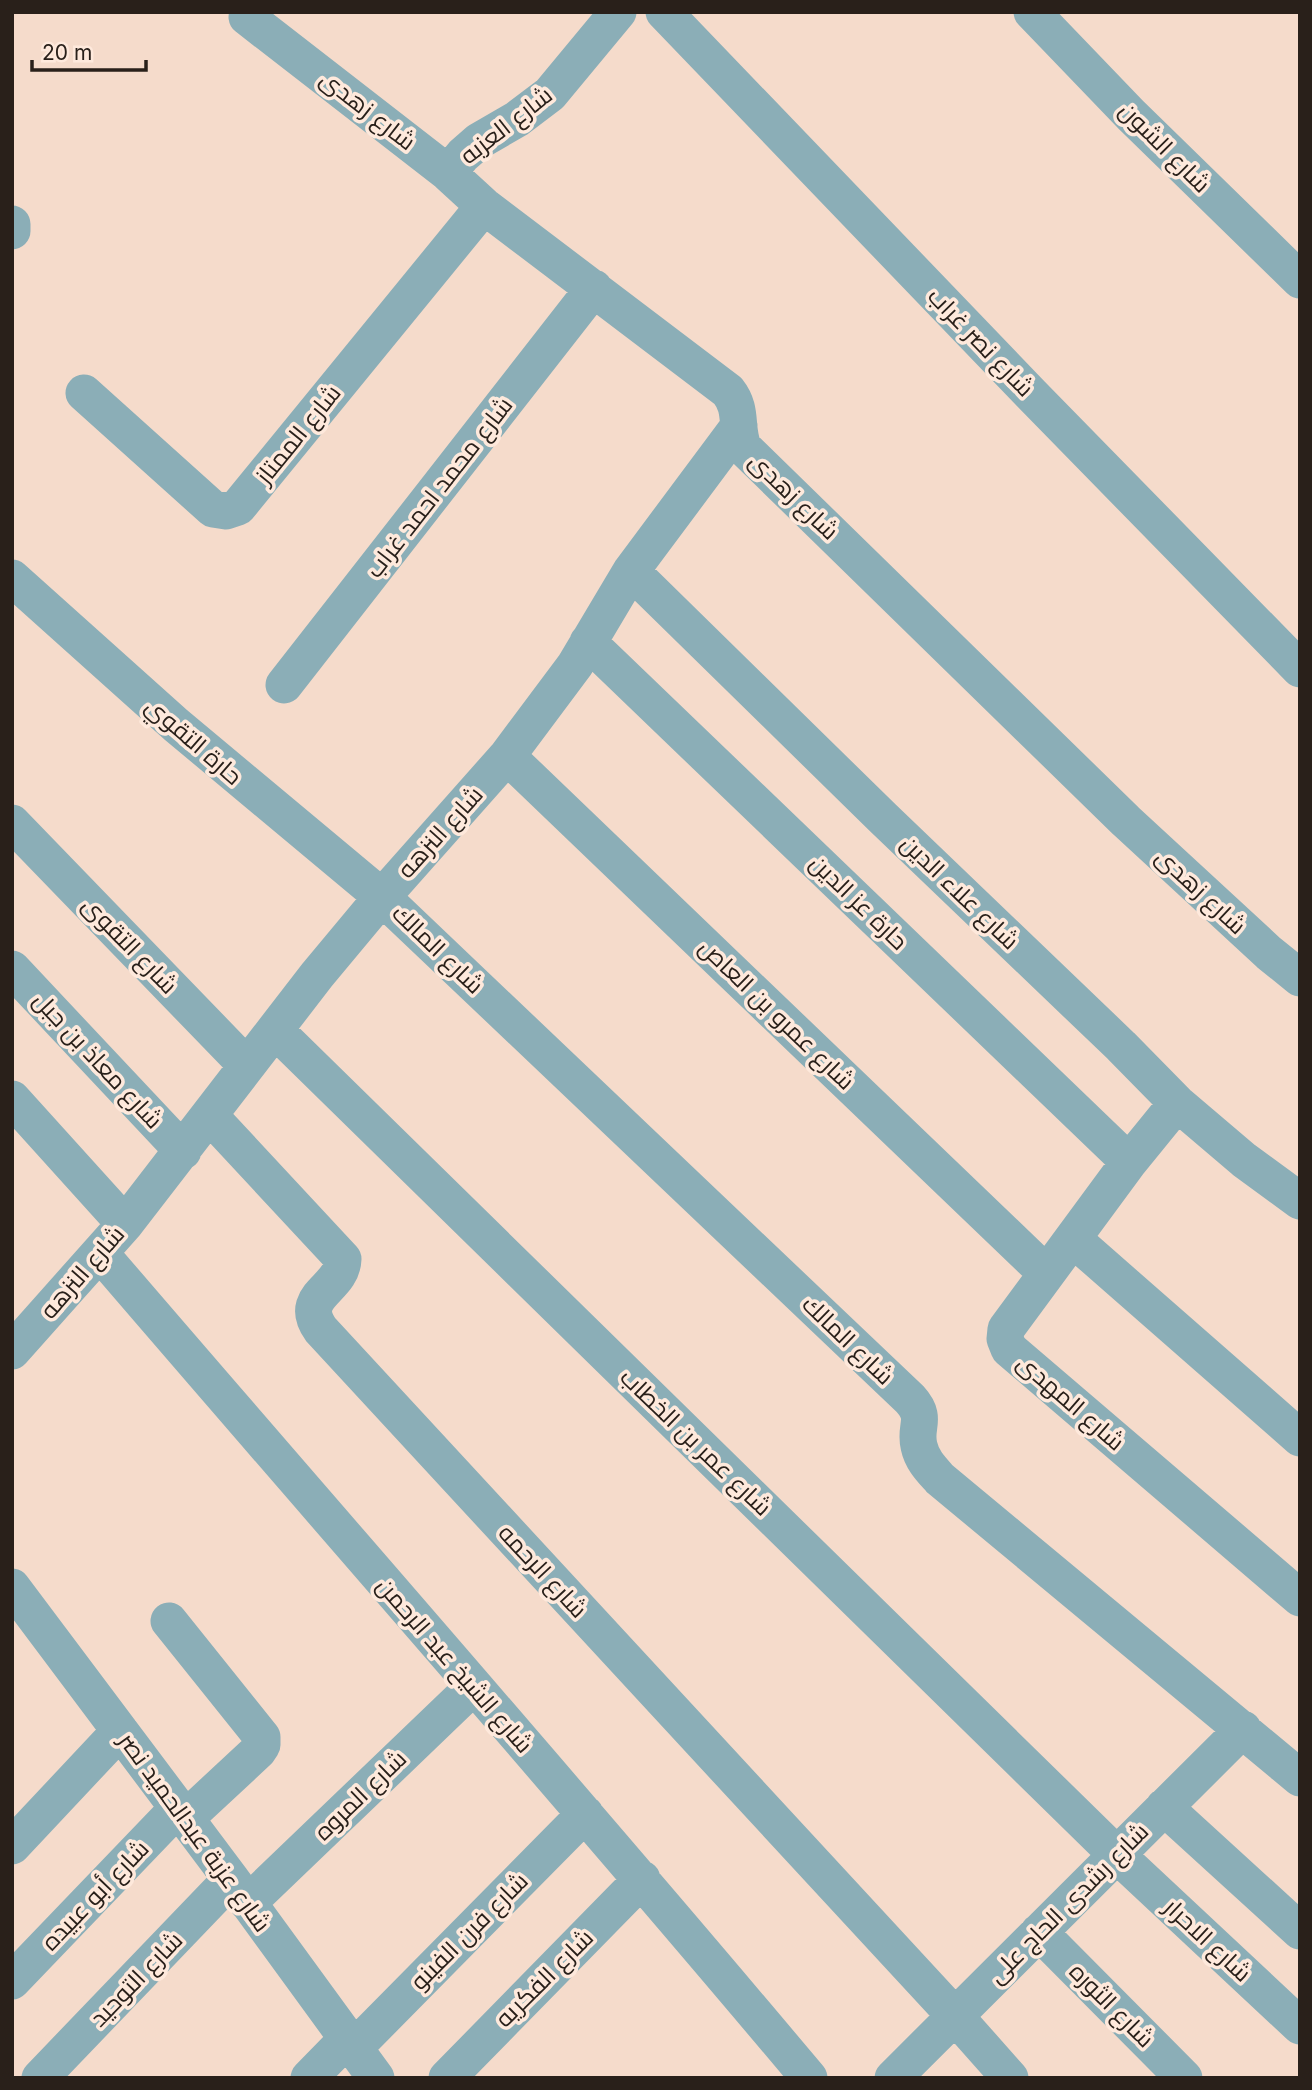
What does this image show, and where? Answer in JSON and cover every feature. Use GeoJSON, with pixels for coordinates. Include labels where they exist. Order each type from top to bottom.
{"type":"FeatureCollection","features":[{"type":"Feature","properties":{"kind":"street","name":"شارع العزبه"},"geometry":{"type":"LineString","coordinates":[[448,173],[479,141],[517,119],[550,94],[618,12]]}},
{"type":"Feature","properties":{"kind":"street","name":"شارع نصر غراب"},"geometry":{"type":"LineString","coordinates":[[664,12],[1300,669]]}},
{"type":"Feature","properties":{"kind":"street","name":"شارع الشون"},"geometry":{"type":"LineString","coordinates":[[1032,12],[1131,115],[1300,280]]}},
{"type":"Feature","properties":{"kind":"street","name":"شارع زهدى"},"geometry":{"type":"LineString","coordinates":[[247,17],[448,173],[484,206],[729,391],[736,401],[743,447],[1126,821],[1269,953],[1300,978]]}},
{"type":"Feature","properties":{"kind":"street","name":"شارع الممتاز"},"geometry":{"type":"LineString","coordinates":[[84,393],[213,509],[226,511],[238,507],[484,206]]}},
{"type":"Feature","properties":{"kind":"street"},"geometry":{"type":"LineString","coordinates":[[12,224],[12,231]]}},
{"type":"Feature","properties":{"kind":"street","name":"شارع محمد احمد غراب"},"geometry":{"type":"LineString","coordinates":[[284,685],[594,288]]}},
{"type":"Feature","properties":{"kind":"street","name":"شارع النزهه"},"geometry":{"type":"LineString","coordinates":[[12,1351],[125,1224],[317,975],[507,756],[560,687],[631,571],[739,426]]}},
{"type":"Feature","properties":{"kind":"street","name":"شارع علاء الدين"},"geometry":{"type":"LineString","coordinates":[[631,571],[1177,1103],[1244,1160],[1300,1201]]}},
{"type":"Feature","properties":{"kind":"street","name":"حارة التقوي"},"geometry":{"type":"LineString","coordinates":[[12,578],[176,725],[382,897]]}},
{"type":"Feature","properties":{"kind":"street","name":"حارة عز الدين"},"geometry":{"type":"LineString","coordinates":[[588,642],[1129,1161]]}},
{"type":"Feature","properties":{"kind":"street","name":"شارع عمرو بن العاص"},"geometry":{"type":"LineString","coordinates":[[507,756],[1046,1273]]}},
{"type":"Feature","properties":{"kind":"street","name":"شارع التقوى"},"geometry":{"type":"LineString","coordinates":[[12,823],[247,1066]]}},
{"type":"Feature","properties":{"kind":"street","name":"شارع المالك"},"geometry":{"type":"LineString","coordinates":[[382,897],[917,1406],[921,1416],[918,1443],[924,1460],[940,1479],[1300,1778]]}},
{"type":"Feature","properties":{"kind":"street","name":"شارع معاذ بن جبل"},"geometry":{"type":"LineString","coordinates":[[12,969],[183,1151]]}},
{"type":"Feature","properties":{"kind":"street","name":"شارع عمر بن الخطاب"},"geometry":{"type":"LineString","coordinates":[[275,1030],[1117,1855]]}},
{"type":"Feature","properties":{"kind":"street"},"geometry":{"type":"LineString","coordinates":[[12,1099],[125,1224]]}},
{"type":"Feature","properties":{"kind":"street","name":"شارع المهدى"},"geometry":{"type":"LineString","coordinates":[[1177,1103],[1129,1161],[1046,1273],[1006,1329],[1005,1339],[1009,1349],[1300,1598]]}},
{"type":"Feature","properties":{"kind":"street","name":"شارع الرحمه"},"geometry":{"type":"LineString","coordinates":[[210,1116],[343,1259],[339,1275],[314,1305],[313,1314],[321,1330],[955,2016]]}},
{"type":"Feature","properties":{"kind":"street"},"geometry":{"type":"LineString","coordinates":[[1073,1239],[1300,1438]]}},
{"type":"Feature","properties":{"kind":"street","name":"شارع الشيخ عبد الرحمن"},"geometry":{"type":"LineString","coordinates":[[100,1253],[642,1879],[809,2078]]}},
{"type":"Feature","properties":{"kind":"street","name":"شارع عزبة عبدالحميد نصر"},"geometry":{"type":"LineString","coordinates":[[13,1590],[182,1813],[376,2078]]}},
{"type":"Feature","properties":{"kind":"street","name":"شارع أبو عبيده"},"geometry":{"type":"LineString","coordinates":[[12,1981],[182,1813],[262,1745],[262,1737],[169,1621]]}},
{"type":"Feature","properties":{"kind":"street","name":"شارع المروه"},"geometry":{"type":"LineString","coordinates":[[239,1891],[473,1687]]}},
{"type":"Feature","properties":{"kind":"street","name":"شارع رشدى الحاج على"},"geometry":{"type":"LineString","coordinates":[[893,2078],[1243,1729]]}},
{"type":"Feature","properties":{"kind":"street"},"geometry":{"type":"LineString","coordinates":[[12,1846],[120,1731]]}},
{"type":"Feature","properties":{"kind":"street"},"geometry":{"type":"LineString","coordinates":[[1164,1807],[1300,1931]]}},
{"type":"Feature","properties":{"kind":"street","name":"شارع فرن الفينو"},"geometry":{"type":"LineString","coordinates":[[309,2078],[351,2044],[585,1814]]}},
{"type":"Feature","properties":{"kind":"street","name":"شارع الاحرار"},"geometry":{"type":"LineString","coordinates":[[1117,1855],[1300,2026]]}},
{"type":"Feature","properties":{"kind":"street","name":"شارع الفكريه"},"geometry":{"type":"LineString","coordinates":[[447,2078],[642,1879]]}},
{"type":"Feature","properties":{"kind":"street","name":"شارع التوحيد"},"geometry":{"type":"LineString","coordinates":[[40,2078],[239,1891]]}},
{"type":"Feature","properties":{"kind":"street","name":"شارع الثوره"},"geometry":{"type":"LineString","coordinates":[[1039,1932],[1184,2078]]}},
{"type":"Feature","properties":{"kind":"street"},"geometry":{"type":"LineString","coordinates":[[955,2016],[1010,2078]]}}]}
